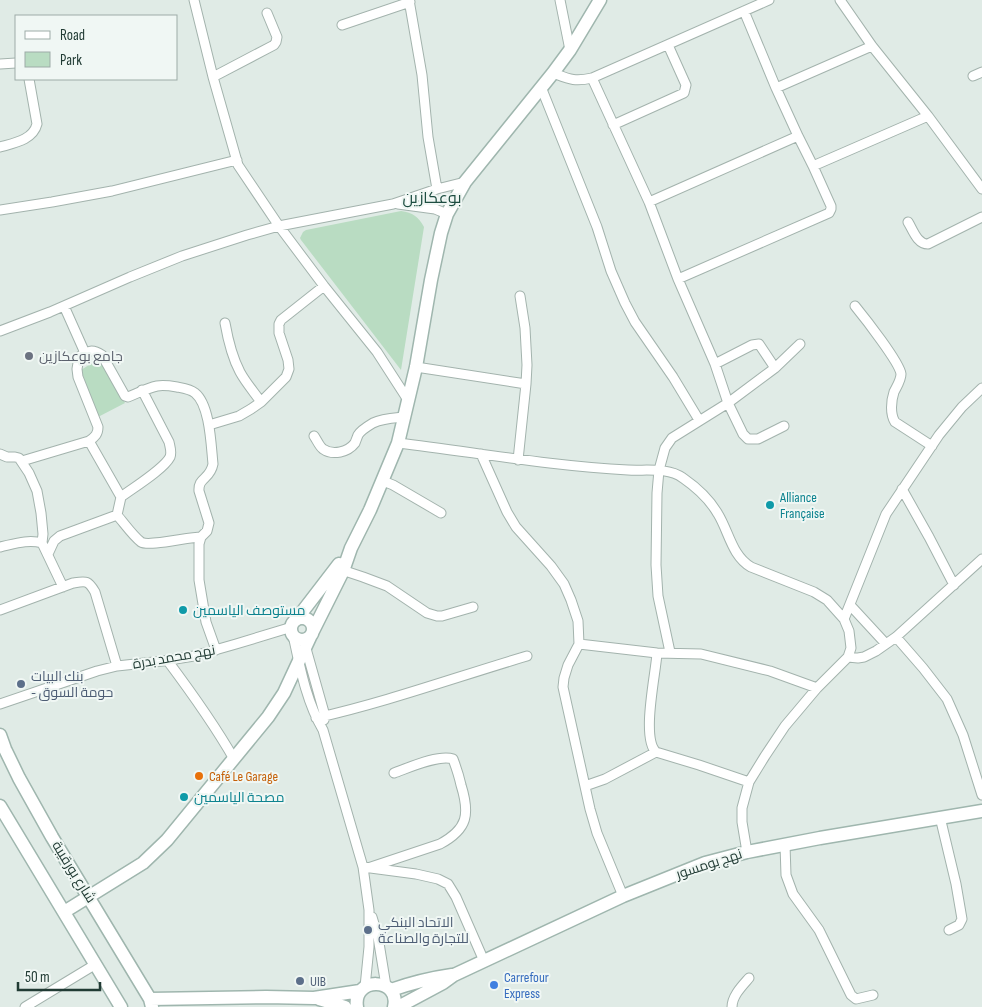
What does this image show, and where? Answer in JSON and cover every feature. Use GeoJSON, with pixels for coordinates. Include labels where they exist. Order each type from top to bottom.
{"type":"FeatureCollection","features":[{"type":"Feature","properties":{"kind":"main road"},"geometry":{"type":"LineString","coordinates":[[64,912],[143,863],[167,840],[268,717],[284,693],[299,661],[302,633],[351,548],[383,481],[398,443],[416,366],[433,270],[447,214],[465,182],[570,50],[600,0]]}},
{"type":"Feature","properties":{"kind":"main road"},"geometry":{"type":"LineString","coordinates":[[302,633],[340,569]]}},
{"type":"Feature","properties":{"kind":"main road","name":"شارع بورقيبة"},"geometry":{"type":"LineString","coordinates":[[0,735],[19,778],[52,837],[151,1003]]}},
{"type":"Feature","properties":{"kind":"main road","name":"شارع بورقيبة"},"geometry":{"type":"LineString","coordinates":[[0,806],[121,1007]]}},
{"type":"Feature","properties":{"kind":"main road","name":"نهج بومسور"},"geometry":{"type":"LineString","coordinates":[[398,1007],[454,975],[622,896],[705,863],[747,852],[982,811]]}},
{"type":"Feature","properties":{"kind":"main road","name":"نهج بومسور"},"geometry":{"type":"LineString","coordinates":[[151,1003],[212,998],[314,998],[380,984],[389,988],[454,975]]}},
{"type":"Feature","properties":{"kind":"main road"},"geometry":{"type":"LineString","coordinates":[[389,988],[394,996],[394,1007]]}},
{"type":"Feature","properties":{"kind":"main road"},"geometry":{"type":"LineString","coordinates":[[357,1007],[357,998],[362,989]]}},
{"type":"Feature","properties":{"kind":"main road","name":"نهج بومسور"},"geometry":{"type":"LineString","coordinates":[[185,1007],[212,998]]}},
{"type":"Feature","properties":{"kind":"main road","name":"نهج بومسور"},"geometry":{"type":"LineString","coordinates":[[314,998],[345,1007]]}},
{"type":"Feature","properties":{"kind":"street"},"geometry":{"type":"LineString","coordinates":[[194,0],[238,165],[279,226],[377,352],[408,400]]}},
{"type":"Feature","properties":{"kind":"street"},"geometry":{"type":"LineString","coordinates":[[560,0],[570,50]]}},
{"type":"Feature","properties":{"kind":"street"},"geometry":{"type":"LineString","coordinates":[[552,73],[576,81],[592,78],[769,0]]}},
{"type":"Feature","properties":{"kind":"street"},"geometry":{"type":"LineString","coordinates":[[840,0],[872,46],[928,116],[982,189]]}},
{"type":"Feature","properties":{"kind":"street"},"geometry":{"type":"LineString","coordinates":[[342,25],[410,1],[422,75],[428,137],[437,189]]}},
{"type":"Feature","properties":{"kind":"street"},"geometry":{"type":"LineString","coordinates":[[678,279],[829,213],[831,209],[814,166],[776,88],[744,11]]}},
{"type":"Feature","properties":{"kind":"street"},"geometry":{"type":"LineString","coordinates":[[213,77],[274,45],[277,37],[267,13]]}},
{"type":"Feature","properties":{"kind":"street"},"geometry":{"type":"LineString","coordinates":[[614,125],[684,93],[686,85],[668,45]]}},
{"type":"Feature","properties":{"kind":"street"},"geometry":{"type":"LineString","coordinates":[[776,88],[872,46]]}},
{"type":"Feature","properties":{"kind":"street"},"geometry":{"type":"LineString","coordinates":[[0,64],[15,63]]}},
{"type":"Feature","properties":{"kind":"street"},"geometry":{"type":"LineString","coordinates":[[973,76],[982,72]]}},
{"type":"Feature","properties":{"kind":"street"},"geometry":{"type":"LineString","coordinates":[[592,78],[649,202],[728,403],[743,434],[748,439],[758,439],[784,426]]}},
{"type":"Feature","properties":{"kind":"street"},"geometry":{"type":"LineString","coordinates":[[0,147],[14,144],[31,135],[36,130],[37,124],[29,80]]}},
{"type":"Feature","properties":{"kind":"street"},"geometry":{"type":"LineString","coordinates":[[541,87],[596,227],[611,271],[635,322],[699,420]]}},
{"type":"Feature","properties":{"kind":"street"},"geometry":{"type":"LineString","coordinates":[[814,166],[928,116]]}},
{"type":"Feature","properties":{"kind":"street"},"geometry":{"type":"LineString","coordinates":[[649,202],[798,136]]}},
{"type":"Feature","properties":{"kind":"street"},"geometry":{"type":"LineString","coordinates":[[0,210],[112,191],[237,160]]}},
{"type":"Feature","properties":{"kind":"street"},"geometry":{"type":"LineString","coordinates":[[0,331],[182,256],[279,226],[393,204],[465,182]]}},
{"type":"Feature","properties":{"kind":"street"},"geometry":{"type":"LineString","coordinates":[[393,204],[435,209],[447,214]]}},
{"type":"Feature","properties":{"kind":"street"},"geometry":{"type":"LineString","coordinates":[[908,222],[919,242],[928,244],[982,217]]}},
{"type":"Feature","properties":{"kind":"street"},"geometry":{"type":"LineString","coordinates":[[209,425],[239,416],[251,409],[261,402],[286,377],[288,360],[279,332],[279,324],[281,320],[324,286]]}},
{"type":"Feature","properties":{"kind":"street"},"geometry":{"type":"LineString","coordinates":[[518,460],[527,365],[525,328],[520,296]]}},
{"type":"Feature","properties":{"kind":"street"},"geometry":{"type":"LineString","coordinates":[[64,306],[85,353]]}},
{"type":"Feature","properties":{"kind":"street"},"geometry":{"type":"LineString","coordinates":[[855,306],[894,359],[900,371],[900,380],[892,400],[893,419],[932,446]]}},
{"type":"Feature","properties":{"kind":"street"},"geometry":{"type":"LineString","coordinates":[[225,323],[234,359],[241,373],[261,402]]}},
{"type":"Feature","properties":{"kind":"street"},"geometry":{"type":"LineString","coordinates":[[714,364],[752,345],[759,344],[775,368]]}},
{"type":"Feature","properties":{"kind":"street"},"geometry":{"type":"LineString","coordinates":[[670,652],[658,596],[656,566],[657,493],[659,470],[665,448],[672,438],[728,403],[775,368],[800,344]]}},
{"type":"Feature","properties":{"kind":"street"},"geometry":{"type":"LineString","coordinates":[[22,461],[89,441],[98,432],[98,427],[78,377],[77,369],[79,357],[90,351],[96,351],[102,355],[125,396],[128,397],[159,385],[175,386],[195,393],[204,405],[209,425],[213,464],[208,476],[198,486],[209,523],[207,531],[201,537],[199,544],[199,580],[206,622],[216,650]]}},
{"type":"Feature","properties":{"kind":"street"},"geometry":{"type":"LineString","coordinates":[[416,366],[526,384]]}},
{"type":"Feature","properties":{"kind":"street"},"geometry":{"type":"LineString","coordinates":[[844,619],[886,514],[932,446],[962,408],[982,388]]}},
{"type":"Feature","properties":{"kind":"street"},"geometry":{"type":"LineString","coordinates":[[117,515],[121,497],[162,467],[169,458],[171,451],[170,442],[142,390]]}},
{"type":"Feature","properties":{"kind":"street"},"geometry":{"type":"LineString","coordinates":[[314,436],[324,449],[330,452],[340,452],[348,449],[355,443],[361,431],[373,423],[382,419],[404,418]]}},
{"type":"Feature","properties":{"kind":"street"},"geometry":{"type":"LineString","coordinates":[[89,441],[121,497]]}},
{"type":"Feature","properties":{"kind":"street"},"geometry":{"type":"LineString","coordinates":[[398,443],[518,460],[592,468],[638,471],[659,470],[673,473],[682,477],[706,498],[717,512],[735,551],[744,563],[751,568],[814,592],[827,600],[844,619],[850,631],[852,648],[848,657],[817,688],[785,726],[749,782],[742,808],[742,822],[747,852]]}},
{"type":"Feature","properties":{"kind":"street"},"geometry":{"type":"LineString","coordinates":[[0,454],[7,457],[17,457],[22,461],[37,491],[43,524],[42,543],[63,587]]}},
{"type":"Feature","properties":{"kind":"street"},"geometry":{"type":"LineString","coordinates":[[481,454],[506,512],[516,527],[551,566],[564,584],[578,621],[579,644],[568,666],[563,687],[590,809],[597,833],[622,896]]}},
{"type":"Feature","properties":{"kind":"street"},"geometry":{"type":"LineString","coordinates":[[383,481],[441,513]]}},
{"type":"Feature","properties":{"kind":"street"},"geometry":{"type":"LineString","coordinates":[[902,489],[954,585]]}},
{"type":"Feature","properties":{"kind":"street"},"geometry":{"type":"LineString","coordinates":[[117,515],[145,544],[201,537]]}},
{"type":"Feature","properties":{"kind":"street"},"geometry":{"type":"LineString","coordinates":[[48,554],[54,540],[60,536],[117,515]]}},
{"type":"Feature","properties":{"kind":"street"},"geometry":{"type":"LineString","coordinates":[[0,547],[22,542],[34,541],[42,543]]}},
{"type":"Feature","properties":{"kind":"street"},"geometry":{"type":"LineString","coordinates":[[848,657],[864,657],[896,637],[982,559]]}},
{"type":"Feature","properties":{"kind":"street"},"geometry":{"type":"LineString","coordinates":[[340,569],[387,586],[427,613],[437,616],[473,607]]}},
{"type":"Feature","properties":{"kind":"street"},"geometry":{"type":"LineString","coordinates":[[0,610],[84,581],[91,585],[96,592],[116,666]]}},
{"type":"Feature","properties":{"kind":"street"},"geometry":{"type":"LineString","coordinates":[[850,605],[886,644]]}},
{"type":"Feature","properties":{"kind":"street"},"geometry":{"type":"LineString","coordinates":[[302,633],[323,730],[365,868],[369,910],[369,948],[362,989]]}},
{"type":"Feature","properties":{"kind":"street","name":"نهج محمد بدرة"},"geometry":{"type":"LineString","coordinates":[[0,704],[116,666],[167,660],[302,633]]}},
{"type":"Feature","properties":{"kind":"street"},"geometry":{"type":"LineString","coordinates":[[896,637],[947,699],[963,735],[982,795]]}},
{"type":"Feature","properties":{"kind":"street"},"geometry":{"type":"LineString","coordinates":[[579,644],[657,652],[701,654],[770,671],[817,688]]}},
{"type":"Feature","properties":{"kind":"street"},"geometry":{"type":"LineString","coordinates":[[657,652],[649,717],[653,749],[656,752],[749,782]]}},
{"type":"Feature","properties":{"kind":"street"},"geometry":{"type":"LineString","coordinates":[[320,717],[352,710],[527,656]]}},
{"type":"Feature","properties":{"kind":"street"},"geometry":{"type":"LineString","coordinates":[[167,660],[203,709],[234,759]]}},
{"type":"Feature","properties":{"kind":"street"},"geometry":{"type":"LineString","coordinates":[[299,661],[307,694],[320,717]]}},
{"type":"Feature","properties":{"kind":"street"},"geometry":{"type":"LineString","coordinates":[[585,786],[605,779],[656,752]]}},
{"type":"Feature","properties":{"kind":"street"},"geometry":{"type":"LineString","coordinates":[[365,868],[440,844],[450,839],[462,825],[466,812],[466,802],[456,766],[452,759],[447,757],[435,759],[394,773]]}},
{"type":"Feature","properties":{"kind":"street"},"geometry":{"type":"LineString","coordinates":[[940,817],[956,884],[962,919],[959,925],[949,930]]}},
{"type":"Feature","properties":{"kind":"street"},"geometry":{"type":"LineString","coordinates":[[785,845],[786,875],[793,894],[819,930],[851,995],[856,999],[873,995]]}},
{"type":"Feature","properties":{"kind":"street"},"geometry":{"type":"LineString","coordinates":[[365,868],[416,874],[448,884],[484,961]]}},
{"type":"Feature","properties":{"kind":"street"},"geometry":{"type":"LineString","coordinates":[[369,910],[378,937],[389,988]]}},
{"type":"Feature","properties":{"kind":"street"},"geometry":{"type":"LineString","coordinates":[[25,1007],[96,964]]}},
{"type":"Feature","properties":{"kind":"street"},"geometry":{"type":"LineString","coordinates":[[732,1007],[734,998],[749,978]]}},
{"type":"Feature","properties":{"kind":"green space"},"geometry":{"type":"Polygon","coordinates":[[[401,211],[415,216],[424,227],[401,370],[300,238],[306,230],[401,211]]]}},
{"type":"Feature","properties":{"kind":"green space"},"geometry":{"type":"Polygon","coordinates":[[[100,358],[125,403],[98,417],[81,370],[100,358]]]}},
{"type":"Feature","properties":{"kind":"place","name":"جامع بوعكازين"},"geometry":{"type":"Point","coordinates":[29,356]}},
{"type":"Feature","properties":{"kind":"place","name":"Alliance Française"},"geometry":{"type":"Point","coordinates":[770,505]}},
{"type":"Feature","properties":{"kind":"place","name":"مستوصف الياسمين"},"geometry":{"type":"Point","coordinates":[183,610]}},
{"type":"Feature","properties":{"kind":"place","name":"بنك البيات - حومة السوق"},"geometry":{"type":"Point","coordinates":[21,684]}},
{"type":"Feature","properties":{"kind":"place","name":"Café Le Garage"},"geometry":{"type":"Point","coordinates":[199,776]}},
{"type":"Feature","properties":{"kind":"place","name":"مصحة الياسمين"},"geometry":{"type":"Point","coordinates":[184,797]}},
{"type":"Feature","properties":{"kind":"place","name":"الاتحاد البنكي للتجارة والصناعة"},"geometry":{"type":"Point","coordinates":[368,930]}},
{"type":"Feature","properties":{"kind":"place","name":"UIB"},"geometry":{"type":"Point","coordinates":[300,981]}},
{"type":"Feature","properties":{"kind":"place","name":"Carrefour Express"},"geometry":{"type":"Point","coordinates":[494,985]}},
{"type":"Feature","properties":{"kind":"district","name":"بوعكازين"},"geometry":{"type":"Point","coordinates":[432,198]}}]}
